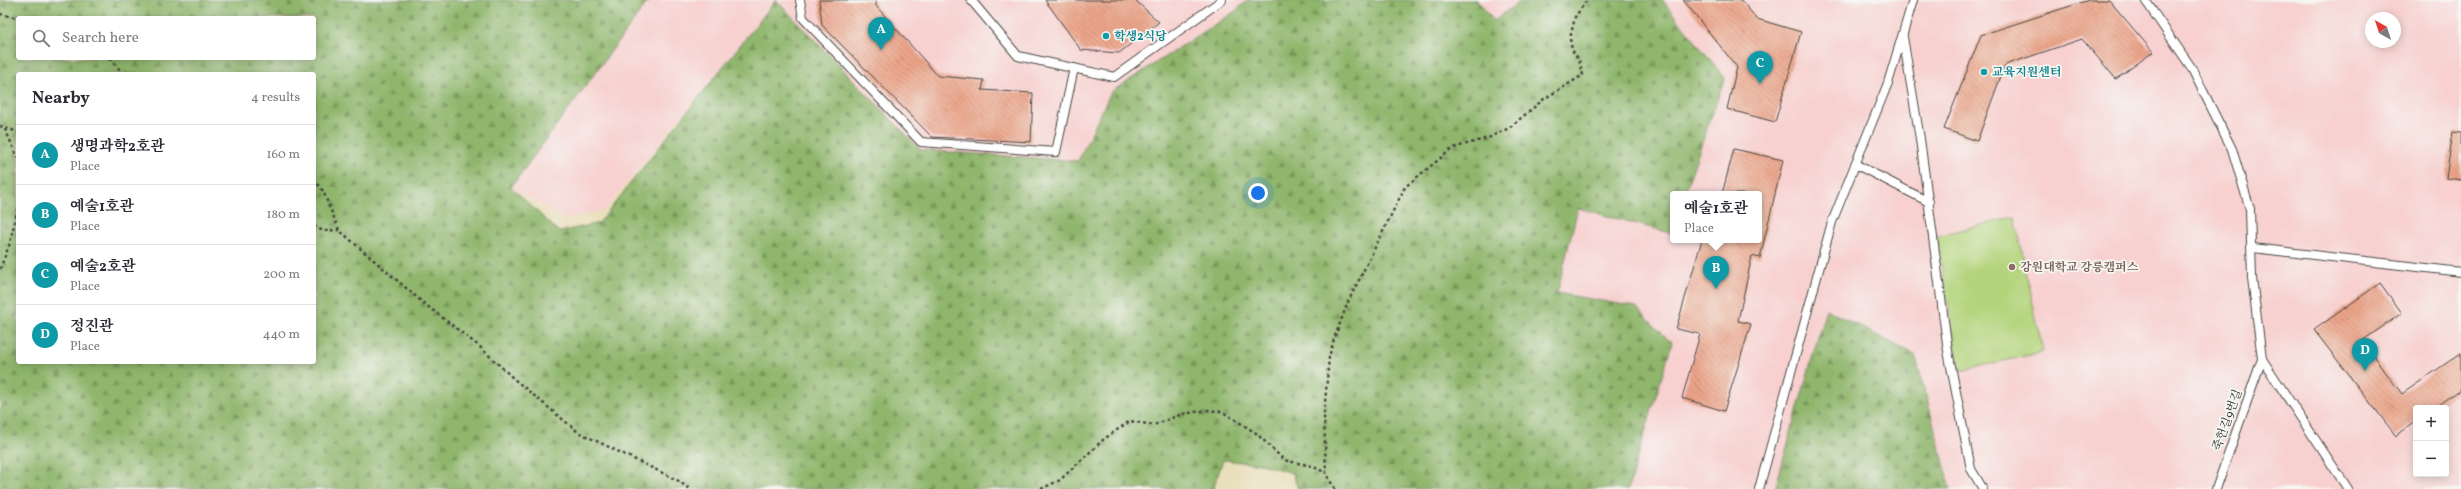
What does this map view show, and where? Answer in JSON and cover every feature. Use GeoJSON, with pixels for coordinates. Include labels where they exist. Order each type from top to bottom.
{"type":"FeatureCollection","features":[{"type":"Feature","properties":{"kind":"lane"},"geometry":{"type":"LineString","coordinates":[[800,0],[803,18],[921,142],[1056,152],[1074,68]]}},
{"type":"Feature","properties":{"kind":"lane"},"geometry":{"type":"LineString","coordinates":[[971,0],[1018,56],[1114,77],[1222,0]]}},
{"type":"Feature","properties":{"kind":"lane"},"geometry":{"type":"LineString","coordinates":[[1759,489],[1832,222],[1888,83],[1913,0]]}},
{"type":"Feature","properties":{"kind":"lane"},"geometry":{"type":"LineString","coordinates":[[2145,0],[2190,66],[2232,149],[2250,209],[2253,248],[2252,278],[2262,359],[2348,489]]}},
{"type":"Feature","properties":{"kind":"lane"},"geometry":{"type":"LineString","coordinates":[[1903,34],[1929,202],[1948,351],[1971,469],[1983,489]]}},
{"type":"Feature","properties":{"kind":"lane"},"geometry":{"type":"LineString","coordinates":[[1855,164],[1929,202]]}},
{"type":"Feature","properties":{"kind":"lane"},"geometry":{"type":"LineString","coordinates":[[2253,248],[2461,272]]}},
{"type":"Feature","properties":{"kind":"lane","name":"죽헌길9번길"},"geometry":{"type":"LineString","coordinates":[[2216,489],[2262,359]]}},
{"type":"Feature","properties":{"kind":"path"},"geometry":{"type":"LineString","coordinates":[[1335,489],[1326,474],[1324,414],[1329,357],[1334,338],[1348,302],[1405,187],[1453,148],[1463,143],[1488,138],[1509,128],[1544,100],[1583,75],[1579,60],[1572,50],[1570,39],[1575,17],[1586,0]]}},
{"type":"Feature","properties":{"kind":"path"},"geometry":{"type":"LineString","coordinates":[[0,14],[16,18]]}},
{"type":"Feature","properties":{"kind":"path"},"geometry":{"type":"LineString","coordinates":[[112,60],[121,72]]}},
{"type":"Feature","properties":{"kind":"path"},"geometry":{"type":"LineString","coordinates":[[0,126],[16,132]]}},
{"type":"Feature","properties":{"kind":"path"},"geometry":{"type":"LineString","coordinates":[[5,129],[16,154]]}},
{"type":"Feature","properties":{"kind":"path"},"geometry":{"type":"LineString","coordinates":[[316,182],[323,191],[339,230],[421,301],[480,347],[514,379],[578,432],[677,480],[690,489]]}},
{"type":"Feature","properties":{"kind":"path"},"geometry":{"type":"LineString","coordinates":[[0,269],[10,244],[16,216]]}},
{"type":"Feature","properties":{"kind":"path"},"geometry":{"type":"LineString","coordinates":[[316,227],[323,231],[339,230]]}},
{"type":"Feature","properties":{"kind":"path"},"geometry":{"type":"LineString","coordinates":[[1041,489],[1060,480],[1104,439],[1130,421],[1154,425],[1182,414],[1208,410],[1224,412],[1234,417],[1256,433],[1284,460],[1312,466],[1326,474]]}},
{"type":"Feature","properties":{"kind":"shaded area"},"geometry":{"type":"Polygon","coordinates":[[[641,0],[776,0],[605,210],[565,220],[511,187],[641,0]]]}},
{"type":"Feature","properties":{"kind":"shaded area"},"geometry":{"type":"Polygon","coordinates":[[[776,0],[1248,0],[1234,12],[1111,92],[1078,161],[921,150],[776,0]]]}},
{"type":"Feature","properties":{"kind":"shaded area"},"geometry":{"type":"Polygon","coordinates":[[[1477,0],[1521,0],[1494,21],[1477,0]]]}},
{"type":"Feature","properties":{"kind":"shaded area","name":"강원대학교 강릉캠퍼스"},"geometry":{"type":"Polygon","coordinates":[[[1662,0],[2461,0],[2461,489],[1627,489],[1557,293],[1578,208],[1670,233],[1670,243],[1762,243],[1762,191],[1685,191],[1725,78],[1662,0]]]}},
{"type":"Feature","properties":{"kind":"green space"},"geometry":{"type":"Polygon","coordinates":[[[0,0],[649,0],[511,187],[559,232],[599,223],[776,0],[921,150],[1078,161],[1111,92],[1234,12],[1248,0],[1477,0],[1494,21],[1521,0],[1662,0],[1725,78],[1685,191],[1670,191],[1670,233],[1578,208],[1557,293],[1636,307],[1672,343],[1628,489],[1298,489],[1292,473],[1260,464],[1223,460],[1213,489],[0,489],[0,0]]]}},
{"type":"Feature","properties":{"kind":"green space"},"geometry":{"type":"Polygon","coordinates":[[[2015,217],[2043,352],[1960,371],[1936,236],[2015,217]]]}},
{"type":"Feature","properties":{"kind":"green space"},"geometry":{"type":"Polygon","coordinates":[[[1826,309],[1915,355],[1951,489],[1775,489],[1826,309]]]}},
{"type":"Feature","properties":{"kind":"building"},"geometry":{"type":"Polygon","coordinates":[[[819,0],[876,0],[876,6],[938,76],[984,80],[982,90],[1033,93],[1031,142],[932,137],[822,25],[819,0]]]}},
{"type":"Feature","properties":{"kind":"building","name":"학생2식당"},"geometry":{"type":"Polygon","coordinates":[[[1045,0],[1135,0],[1159,22],[1119,53],[1081,50],[1045,0]]]}},
{"type":"Feature","properties":{"kind":"building"},"geometry":{"type":"Polygon","coordinates":[[[1683,0],[1741,0],[1757,19],[1801,32],[1775,122],[1727,109],[1737,67],[1683,0]]]}},
{"type":"Feature","properties":{"kind":"building","name":"교육지원센터"},"geometry":{"type":"Polygon","coordinates":[[[2089,0],[2109,0],[2153,52],[2116,79],[2082,39],[2005,65],[1977,141],[1944,129],[1981,35],[2089,0]]]}},
{"type":"Feature","properties":{"kind":"building"},"geometry":{"type":"Polygon","coordinates":[[[2453,132],[2461,133],[2461,180],[2446,178],[2453,132]]]}},
{"type":"Feature","properties":{"kind":"building"},"geometry":{"type":"Polygon","coordinates":[[[1734,149],[1783,160],[1760,258],[1752,256],[1738,321],[1751,324],[1724,411],[1682,398],[1700,334],[1676,329],[1701,243],[1762,243],[1762,191],[1723,191],[1734,149]]]}},
{"type":"Feature","properties":{"kind":"building"},"geometry":{"type":"Polygon","coordinates":[[[2380,283],[2402,313],[2362,341],[2402,394],[2461,353],[2461,389],[2439,405],[2413,405],[2413,423],[2396,436],[2314,330],[2380,283]]]}},
{"type":"Feature","properties":{"kind":"place","name":"학생2식당"},"geometry":{"type":"Point","coordinates":[1106,36]}},
{"type":"Feature","properties":{"kind":"place","name":"생명과학2호관"},"geometry":{"type":"Point","coordinates":[881,50]}},
{"type":"Feature","properties":{"kind":"place","name":"교육지원센터"},"geometry":{"type":"Point","coordinates":[1984,72]}},
{"type":"Feature","properties":{"kind":"place","name":"예술2호관"},"geometry":{"type":"Point","coordinates":[1760,84]}},
{"type":"Feature","properties":{"kind":"place","name":"강원대학교 강릉캠퍼스"},"geometry":{"type":"Point","coordinates":[2012,267]}},
{"type":"Feature","properties":{"kind":"place","name":"예술1호관"},"geometry":{"type":"Point","coordinates":[1716,289]}},
{"type":"Feature","properties":{"kind":"place","name":"정진관"},"geometry":{"type":"Point","coordinates":[2365,371]}}]}
